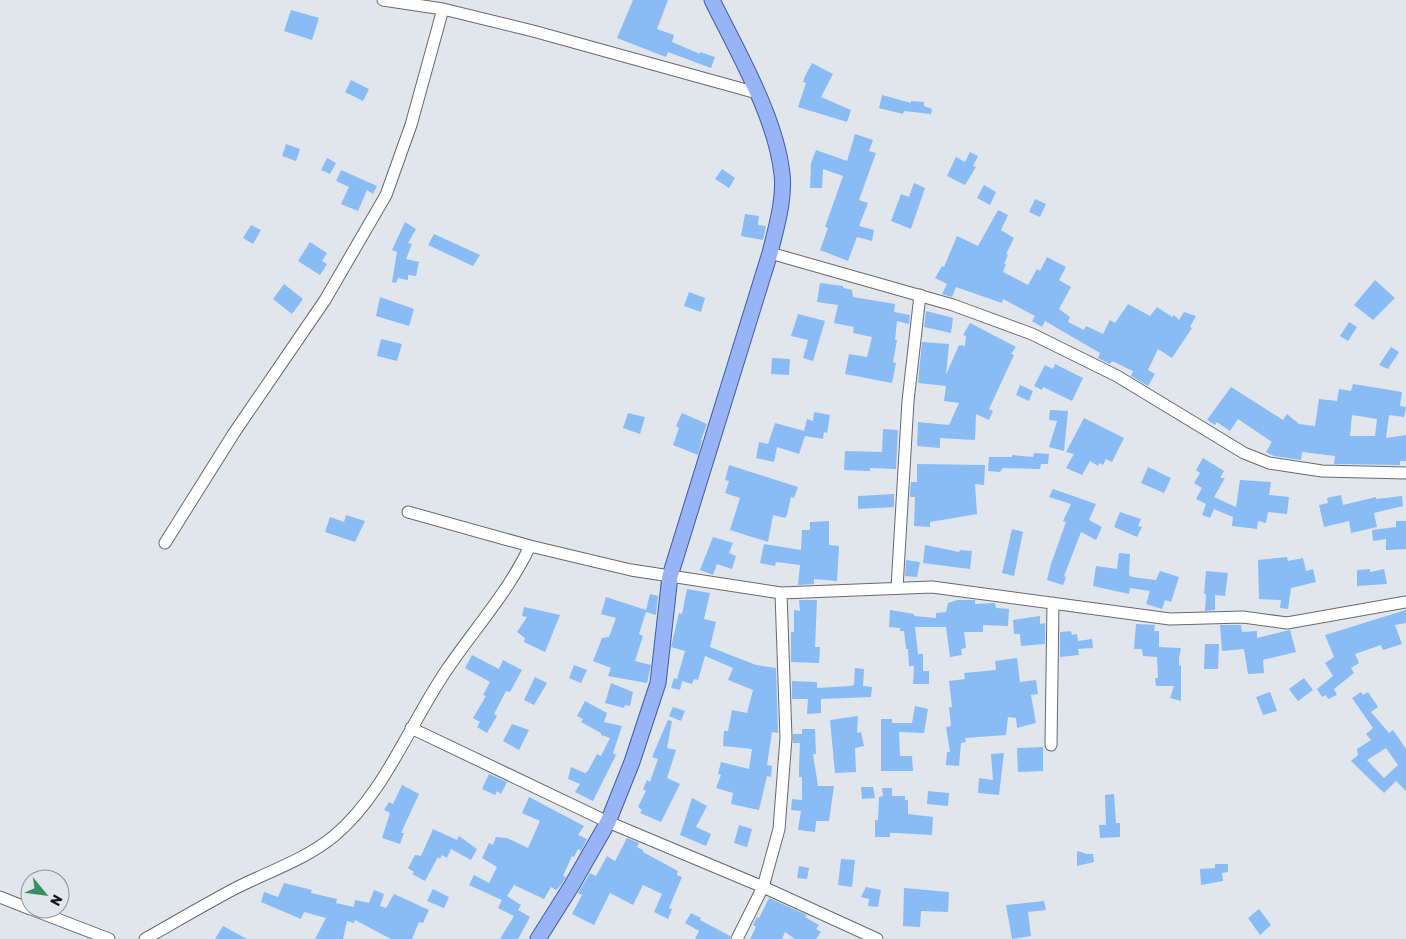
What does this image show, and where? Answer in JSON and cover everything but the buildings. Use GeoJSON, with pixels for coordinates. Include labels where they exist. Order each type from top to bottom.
{"type":"FeatureCollection","features":[{"type":"Feature","properties":{"kind":"main road"},"geometry":{"type":"LineString","coordinates":[[538,939],[608,822],[625,780],[658,683],[670,576],[770,253],[781,202],[782,175],[776,146],[757,93],[712,0]]}},
{"type":"Feature","properties":{"kind":"street"},"geometry":{"type":"LineString","coordinates":[[383,0],[443,10],[533,31],[757,93]]}},
{"type":"Feature","properties":{"kind":"street"},"geometry":{"type":"LineString","coordinates":[[165,543],[234,433],[325,300],[386,196],[411,126],[443,10]]}},
{"type":"Feature","properties":{"kind":"street"},"geometry":{"type":"LineString","coordinates":[[770,253],[980,313],[1032,334],[1117,376],[1244,452],[1269,463],[1322,471],[1406,473]]}},
{"type":"Feature","properties":{"kind":"street"},"geometry":{"type":"LineString","coordinates":[[897,588],[908,401],[920,295]]}},
{"type":"Feature","properties":{"kind":"street"},"geometry":{"type":"LineString","coordinates":[[408,512],[530,546],[615,566],[781,593],[932,587],[1170,619],[1243,617],[1287,622],[1406,602]]}},
{"type":"Feature","properties":{"kind":"street"},"geometry":{"type":"LineString","coordinates":[[145,939],[234,889],[302,856],[334,836],[356,815],[448,667],[516,573],[530,546]]}},
{"type":"Feature","properties":{"kind":"street"},"geometry":{"type":"LineString","coordinates":[[737,939],[762,887],[779,829],[786,738],[781,593]]}},
{"type":"Feature","properties":{"kind":"street"},"geometry":{"type":"LineString","coordinates":[[1051,745],[1053,603]]}},
{"type":"Feature","properties":{"kind":"street"},"geometry":{"type":"LineString","coordinates":[[411,728],[608,822],[762,887],[877,939]]}},
{"type":"Feature","properties":{"kind":"street"},"geometry":{"type":"LineString","coordinates":[[0,897],[20,905]]}},
{"type":"Feature","properties":{"kind":"street"},"geometry":{"type":"LineString","coordinates":[[56,919],[109,939]]}}]}
